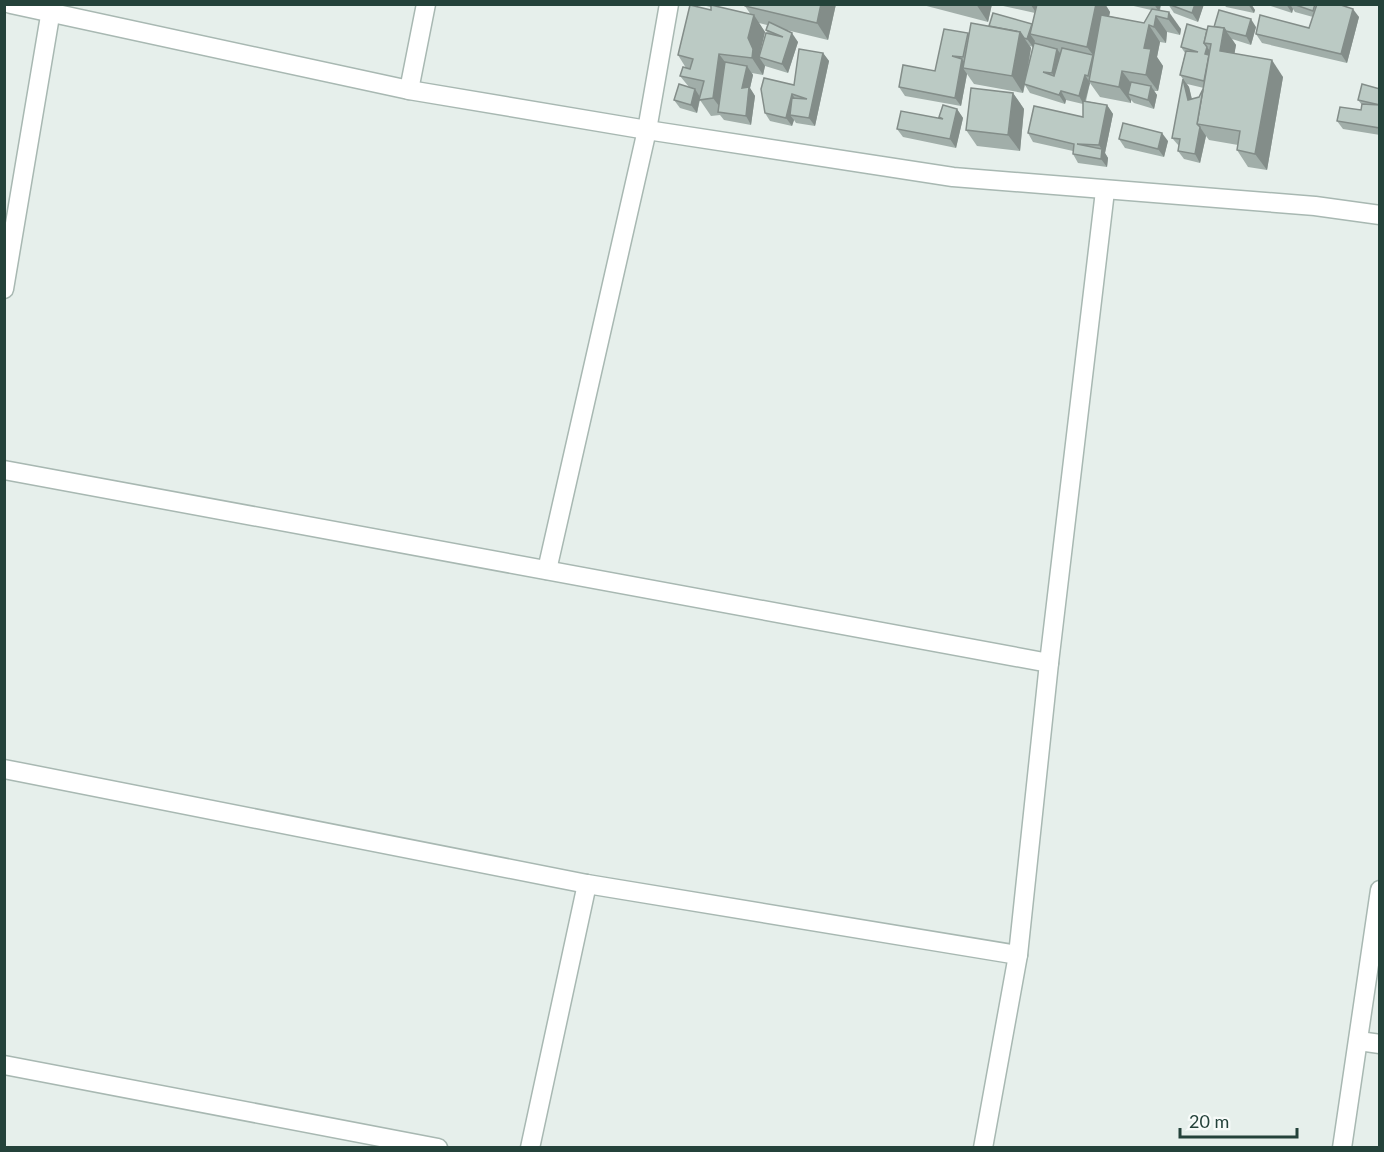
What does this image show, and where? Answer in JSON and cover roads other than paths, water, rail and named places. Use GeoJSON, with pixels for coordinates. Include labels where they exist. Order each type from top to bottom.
{"type":"FeatureCollection","features":[{"type":"Feature","properties":{"kind":"street"},"geometry":{"type":"LineString","coordinates":[[11,4],[52,9],[409,90],[647,130],[953,177],[1105,191],[1315,206],[1380,215]]}},
{"type":"Feature","properties":{"kind":"street"},"geometry":{"type":"LineString","coordinates":[[409,90],[426,4]]}},
{"type":"Feature","properties":{"kind":"street"},"geometry":{"type":"LineString","coordinates":[[547,570],[647,130],[669,4]]}},
{"type":"Feature","properties":{"kind":"street"},"geometry":{"type":"LineString","coordinates":[[4,289],[52,9]]}},
{"type":"Feature","properties":{"kind":"street"},"geometry":{"type":"LineString","coordinates":[[983,1148],[1018,955],[1049,663],[1105,191]]}},
{"type":"Feature","properties":{"kind":"street"},"geometry":{"type":"LineString","coordinates":[[4,470],[1049,663]]}},
{"type":"Feature","properties":{"kind":"street"},"geometry":{"type":"LineString","coordinates":[[4,769],[587,884],[1018,955]]}},
{"type":"Feature","properties":{"kind":"street"},"geometry":{"type":"LineString","coordinates":[[530,1148],[587,884]]}},
{"type":"Feature","properties":{"kind":"street"},"geometry":{"type":"LineString","coordinates":[[1342,1148],[1380,890]]}},
{"type":"Feature","properties":{"kind":"street"},"geometry":{"type":"LineString","coordinates":[[1359,1041],[1380,1044]]}},
{"type":"Feature","properties":{"kind":"street"},"geometry":{"type":"LineString","coordinates":[[4,1065],[438,1148]]}}]}
